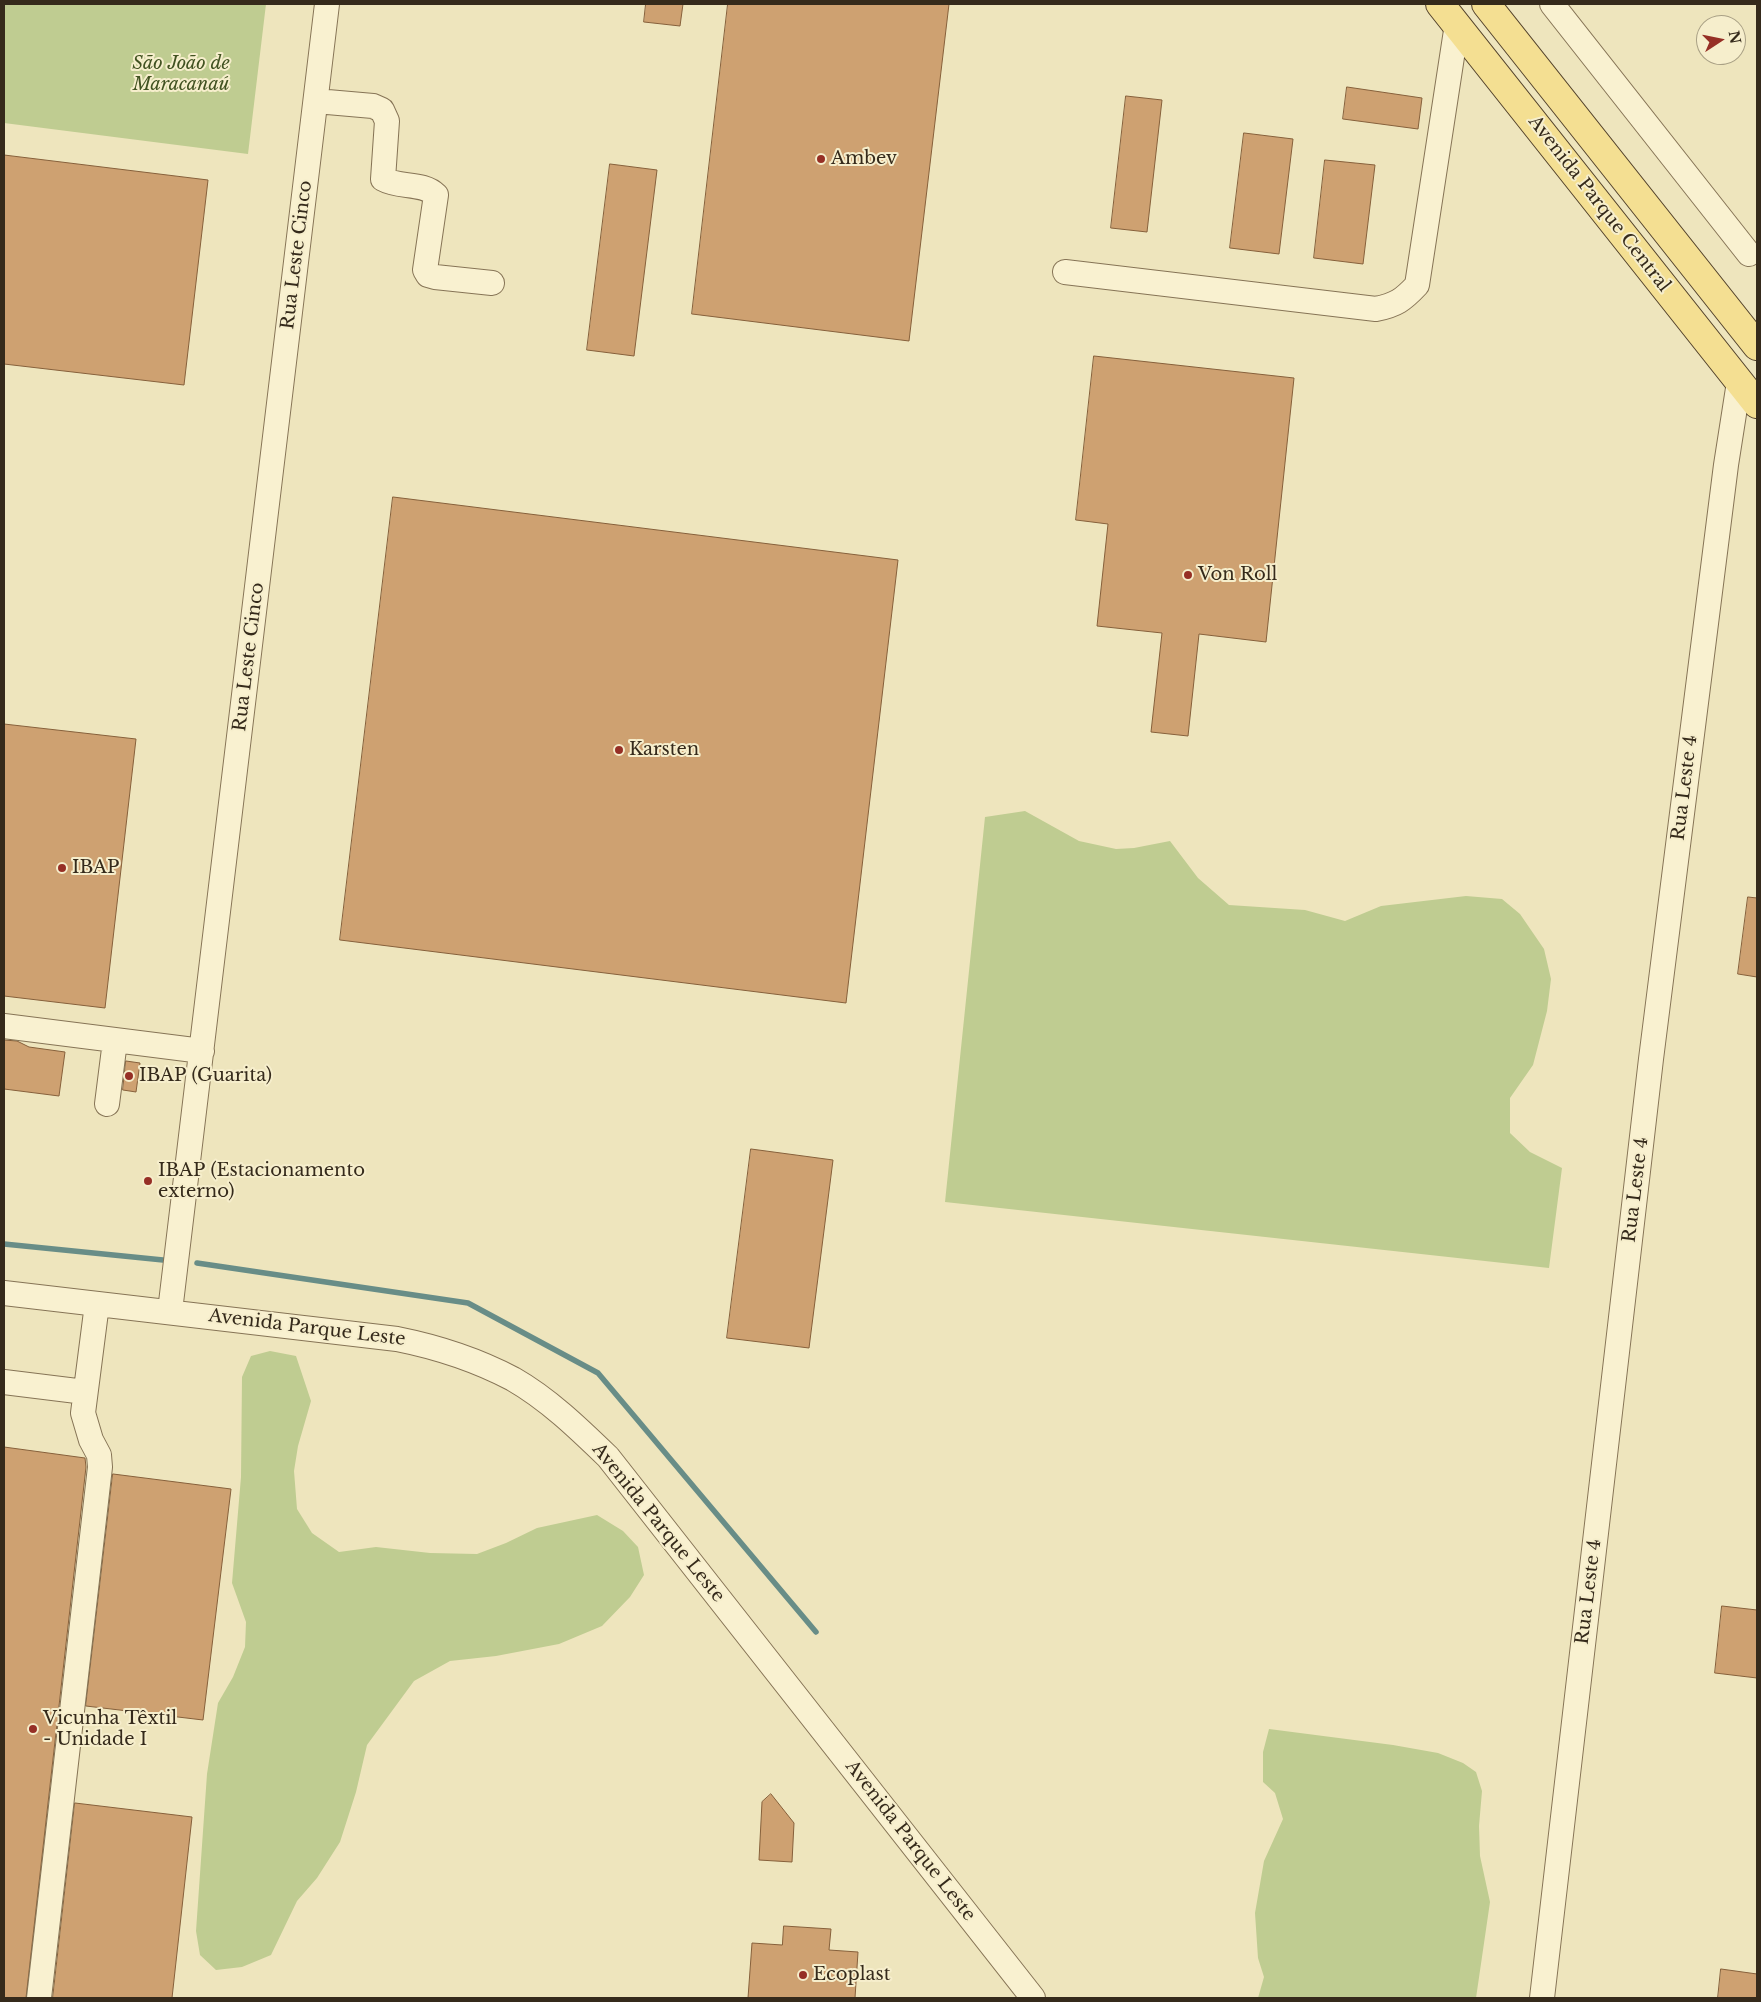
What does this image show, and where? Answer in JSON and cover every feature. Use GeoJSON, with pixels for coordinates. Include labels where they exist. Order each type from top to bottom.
{"type":"FeatureCollection","features":[{"type":"Feature","properties":{"kind":"main road","name":"Avenida Parque Central"},"geometry":{"type":"LineString","coordinates":[[1486,4],[1757,346]]}},
{"type":"Feature","properties":{"kind":"main road","name":"Avenida Parque Central"},"geometry":{"type":"LineString","coordinates":[[1448,14],[1757,404]]}},
{"type":"Feature","properties":{"kind":"street","name":"Rua Leste Cinco"},"geometry":{"type":"LineString","coordinates":[[170,1311],[327,4]]}},
{"type":"Feature","properties":{"kind":"street"},"geometry":{"type":"LineString","coordinates":[[1552,4],[1749,254]]}},
{"type":"Feature","properties":{"kind":"street"},"geometry":{"type":"LineString","coordinates":[[1065,272],[1376,308],[1393,306],[1406,297],[1417,285],[1448,14]]}},
{"type":"Feature","properties":{"kind":"street"},"geometry":{"type":"LineString","coordinates":[[316,100],[373,106],[382,110],[388,120],[382,179],[390,183],[431,190],[436,195],[425,270],[428,275],[435,278],[492,283]]}},
{"type":"Feature","properties":{"kind":"street","name":"Rua Leste 4"},"geometry":{"type":"LineString","coordinates":[[1542,1998],[1651,1059],[1726,465],[1739,382]]}},
{"type":"Feature","properties":{"kind":"street"},"geometry":{"type":"LineString","coordinates":[[4,1026],[202,1051]]}},
{"type":"Feature","properties":{"kind":"street"},"geometry":{"type":"LineString","coordinates":[[107,1104],[114,1041]]}},
{"type":"Feature","properties":{"kind":"street","name":"Avenida Parque Leste"},"geometry":{"type":"LineString","coordinates":[[4,1292],[397,1339],[422,1344],[475,1361],[513,1380],[542,1398],[577,1427],[608,1457],[1033,1998]]}},
{"type":"Feature","properties":{"kind":"street"},"geometry":{"type":"LineString","coordinates":[[39,1998],[100,1467],[99,1455],[91,1440],[84,1413],[97,1304]]}},
{"type":"Feature","properties":{"kind":"street"},"geometry":{"type":"LineString","coordinates":[[4,1382],[85,1392]]}},
{"type":"Feature","properties":{"kind":"green space","name":"São João de Maracanaú"},"geometry":{"type":"Polygon","coordinates":[[[4,4],[266,4],[248,154],[4,123],[4,4]]]}},
{"type":"Feature","properties":{"kind":"green space"},"geometry":{"type":"Polygon","coordinates":[[[1025,811],[1079,841],[1116,849],[1134,848],[1170,841],[1198,878],[1229,905],[1305,910],[1345,921],[1381,906],[1466,896],[1502,899],[1520,914],[1544,949],[1551,979],[1547,1011],[1533,1065],[1510,1098],[1510,1133],[1530,1152],[1562,1168],[1549,1268],[945,1202],[985,817],[1025,811]]]}},
{"type":"Feature","properties":{"kind":"green space"},"geometry":{"type":"Polygon","coordinates":[[[270,1351],[296,1356],[311,1401],[298,1446],[294,1471],[297,1509],[312,1533],[339,1552],[376,1547],[430,1553],[477,1554],[537,1528],[597,1515],[623,1531],[638,1547],[644,1575],[630,1597],[602,1626],[559,1644],[496,1656],[450,1661],[414,1681],[367,1745],[356,1792],[340,1842],[317,1878],[297,1901],[271,1955],[242,1967],[216,1970],[200,1955],[196,1931],[207,1774],[218,1703],[233,1677],[245,1647],[246,1622],[232,1583],[241,1477],[242,1377],[251,1356],[270,1351]]]}},
{"type":"Feature","properties":{"kind":"green space"},"geometry":{"type":"Polygon","coordinates":[[[1269,1729],[1393,1745],[1438,1753],[1463,1763],[1476,1772],[1482,1791],[1479,1826],[1480,1856],[1490,1902],[1476,1998],[1258,1998],[1264,1977],[1258,1958],[1255,1913],[1264,1861],[1283,1819],[1275,1793],[1263,1782],[1263,1752],[1269,1729]]]}},
{"type":"Feature","properties":{"kind":"building"},"geometry":{"type":"Polygon","coordinates":[[[646,4],[683,4],[680,26],[644,22],[646,4]]]}},
{"type":"Feature","properties":{"kind":"building","name":"Ambev"},"geometry":{"type":"Polygon","coordinates":[[[728,4],[949,4],[909,341],[692,314],[728,4]]]}},
{"type":"Feature","properties":{"kind":"building"},"geometry":{"type":"Polygon","coordinates":[[[1347,87],[1422,98],[1418,129],[1343,119],[1347,87]]]}},
{"type":"Feature","properties":{"kind":"building"},"geometry":{"type":"Polygon","coordinates":[[[1126,96],[1162,100],[1147,232],[1111,228],[1126,96]]]}},
{"type":"Feature","properties":{"kind":"building"},"geometry":{"type":"Polygon","coordinates":[[[1244,133],[1293,139],[1279,254],[1230,248],[1244,133]]]}},
{"type":"Feature","properties":{"kind":"building"},"geometry":{"type":"Polygon","coordinates":[[[4,155],[208,180],[184,385],[4,364],[4,155]]]}},
{"type":"Feature","properties":{"kind":"building"},"geometry":{"type":"Polygon","coordinates":[[[1325,160],[1375,165],[1363,264],[1314,258],[1325,160]]]}},
{"type":"Feature","properties":{"kind":"building"},"geometry":{"type":"Polygon","coordinates":[[[610,164],[657,170],[634,356],[587,350],[610,164]]]}},
{"type":"Feature","properties":{"kind":"building","name":"Von Roll"},"geometry":{"type":"Polygon","coordinates":[[[1094,356],[1294,378],[1266,642],[1199,634],[1188,736],[1151,732],[1162,633],[1097,626],[1108,524],[1076,520],[1094,356]]]}},
{"type":"Feature","properties":{"kind":"building","name":"Karsten"},"geometry":{"type":"Polygon","coordinates":[[[393,497],[898,560],[846,1003],[340,940],[393,497]]]}},
{"type":"Feature","properties":{"kind":"building","name":"IBAP"},"geometry":{"type":"Polygon","coordinates":[[[4,724],[136,739],[105,1008],[4,996],[4,724]]]}},
{"type":"Feature","properties":{"kind":"building"},"geometry":{"type":"Polygon","coordinates":[[[1748,897],[1757,898],[1757,977],[1738,974],[1748,897]]]}},
{"type":"Feature","properties":{"kind":"building"},"geometry":{"type":"Polygon","coordinates":[[[4,1040],[17,1041],[29,1047],[65,1052],[59,1096],[4,1089],[4,1040]]]}},
{"type":"Feature","properties":{"kind":"building","name":"IBAP (Guarita)"},"geometry":{"type":"Polygon","coordinates":[[[126,1061],[140,1063],[136,1092],[123,1090],[126,1061]]]}},
{"type":"Feature","properties":{"kind":"building"},"geometry":{"type":"Polygon","coordinates":[[[751,1149],[833,1160],[809,1348],[727,1338],[751,1149]]]}},
{"type":"Feature","properties":{"kind":"building","name":"Vicunha Têxtil - Unidade I"},"geometry":{"type":"Polygon","coordinates":[[[4,1447],[85,1458],[86,1467],[26,1998],[4,1998],[4,1447]]]}},
{"type":"Feature","properties":{"kind":"building","name":"Vicunha Têxtil - Unidade I"},"geometry":{"type":"Polygon","coordinates":[[[113,1474],[231,1489],[203,1720],[86,1706],[113,1474]]]}},
{"type":"Feature","properties":{"kind":"building"},"geometry":{"type":"Polygon","coordinates":[[[1722,1606],[1757,1610],[1757,1678],[1715,1673],[1722,1606]]]}},
{"type":"Feature","properties":{"kind":"building"},"geometry":{"type":"Polygon","coordinates":[[[771,1794],[794,1823],[792,1862],[759,1860],[762,1802],[771,1794]]]}},
{"type":"Feature","properties":{"kind":"building","name":"Vicunha Têxtil - Unidade I"},"geometry":{"type":"Polygon","coordinates":[[[75,1803],[192,1817],[172,1998],[53,1998],[75,1803]]]}},
{"type":"Feature","properties":{"kind":"building","name":"Ecoplast"},"geometry":{"type":"Polygon","coordinates":[[[784,1926],[831,1929],[829,1950],[858,1952],[855,1998],[748,1998],[752,1943],[782,1945],[784,1926]]]}},
{"type":"Feature","properties":{"kind":"building"},"geometry":{"type":"Polygon","coordinates":[[[1721,1969],[1757,1974],[1757,1998],[1718,1998],[1721,1969]]]}},
{"type":"Feature","properties":{"kind":"waterway"},"geometry":{"type":"LineString","coordinates":[[4,1244],[163,1260]]}},
{"type":"Feature","properties":{"kind":"waterway"},"geometry":{"type":"LineString","coordinates":[[197,1263],[468,1303],[598,1373],[816,1632]]}},
{"type":"Feature","properties":{"kind":"place","name":"Ambev"},"geometry":{"type":"Point","coordinates":[821,159]}},
{"type":"Feature","properties":{"kind":"place","name":"Von Roll"},"geometry":{"type":"Point","coordinates":[1188,575]}},
{"type":"Feature","properties":{"kind":"place","name":"Karsten"},"geometry":{"type":"Point","coordinates":[619,750]}},
{"type":"Feature","properties":{"kind":"place","name":"IBAP"},"geometry":{"type":"Point","coordinates":[62,868]}},
{"type":"Feature","properties":{"kind":"place","name":"IBAP (Guarita)"},"geometry":{"type":"Point","coordinates":[129,1076]}},
{"type":"Feature","properties":{"kind":"place","name":"IBAP (Estacionamento externo)"},"geometry":{"type":"Point","coordinates":[148,1181]}},
{"type":"Feature","properties":{"kind":"place","name":"Vicunha Têxtil - Unidade I"},"geometry":{"type":"Point","coordinates":[33,1729]}},
{"type":"Feature","properties":{"kind":"place","name":"Ecoplast"},"geometry":{"type":"Point","coordinates":[803,1975]}}]}
